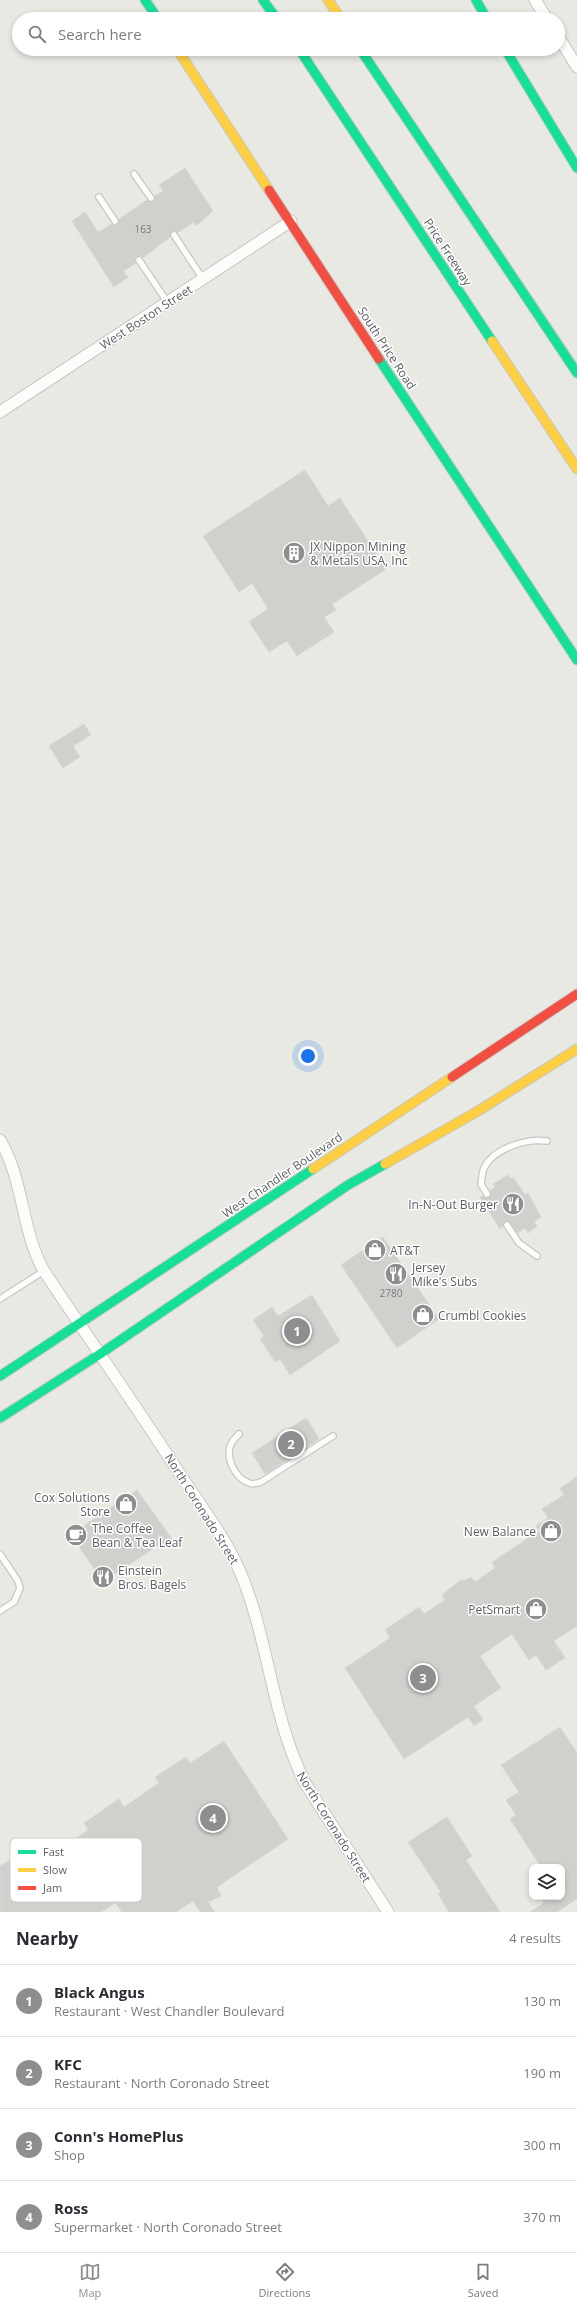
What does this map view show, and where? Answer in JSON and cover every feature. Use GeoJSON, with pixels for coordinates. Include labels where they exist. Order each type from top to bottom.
{"type":"FeatureCollection","features":[{"type":"Feature","properties":{"kind":"main road"},"geometry":{"type":"LineString","coordinates":[[145,0],[153,12]]}},
{"type":"Feature","properties":{"kind":"main road"},"geometry":{"type":"LineString","coordinates":[[263,0],[273,12]]}},
{"type":"Feature","properties":{"kind":"main road"},"geometry":{"type":"LineString","coordinates":[[268,0],[275,12]]}},
{"type":"Feature","properties":{"kind":"main road"},"geometry":{"type":"LineString","coordinates":[[328,0],[336,12]]}},
{"type":"Feature","properties":{"kind":"main road"},"geometry":{"type":"LineString","coordinates":[[476,0],[483,12]]}},
{"type":"Feature","properties":{"kind":"main road","name":"South Price Road"},"geometry":{"type":"LineString","coordinates":[[182,56],[291,221],[484,521],[577,660]]}},
{"type":"Feature","properties":{"kind":"main road","name":"Price Freeway"},"geometry":{"type":"LineString","coordinates":[[304,56],[577,469]]}},
{"type":"Feature","properties":{"kind":"main road"},"geometry":{"type":"LineString","coordinates":[[365,56],[577,373]]}},
{"type":"Feature","properties":{"kind":"main road"},"geometry":{"type":"LineString","coordinates":[[371,56],[388,91]]}},
{"type":"Feature","properties":{"kind":"main road"},"geometry":{"type":"LineString","coordinates":[[509,56],[577,168]]}},
{"type":"Feature","properties":{"kind":"main road","name":"West Chandler Boulevard"},"geometry":{"type":"LineString","coordinates":[[0,1376],[577,994]]}},
{"type":"Feature","properties":{"kind":"main road"},"geometry":{"type":"LineString","coordinates":[[0,1418],[100,1354],[348,1185],[478,1111],[577,1048]]}},
{"type":"Feature","properties":{"kind":"street"},"geometry":{"type":"LineString","coordinates":[[536,0],[543,12]]}},
{"type":"Feature","properties":{"kind":"street"},"geometry":{"type":"LineString","coordinates":[[565,47],[577,67]]}},
{"type":"Feature","properties":{"kind":"street","name":"West Boston Street"},"geometry":{"type":"LineString","coordinates":[[0,412],[291,221]]}},
{"type":"Feature","properties":{"kind":"street","name":"North Coronado Street"},"geometry":{"type":"LineString","coordinates":[[0,1140],[12,1165],[36,1256],[44,1271],[230,1551],[251,1601],[280,1719],[295,1764],[305,1783],[388,1912]]}},
{"type":"Feature","properties":{"kind":"lane"},"geometry":{"type":"LineString","coordinates":[[134,174],[150,198]]}},
{"type":"Feature","properties":{"kind":"lane"},"geometry":{"type":"LineString","coordinates":[[99,197],[115,222]]}},
{"type":"Feature","properties":{"kind":"lane"},"geometry":{"type":"LineString","coordinates":[[174,235],[203,279]]}},
{"type":"Feature","properties":{"kind":"lane"},"geometry":{"type":"LineString","coordinates":[[139,260],[168,302]]}},
{"type":"Feature","properties":{"kind":"lane"},"geometry":{"type":"LineString","coordinates":[[487,1194],[481,1184],[484,1169],[490,1160],[521,1142],[535,1140],[547,1141]]}},
{"type":"Feature","properties":{"kind":"lane"},"geometry":{"type":"LineString","coordinates":[[507,1225],[519,1243],[537,1256]]}},
{"type":"Feature","properties":{"kind":"lane"},"geometry":{"type":"LineString","coordinates":[[0,1299],[44,1271]]}},
{"type":"Feature","properties":{"kind":"lane"},"geometry":{"type":"LineString","coordinates":[[239,1434],[231,1444],[230,1452],[232,1466],[241,1479],[250,1484],[261,1482],[333,1436]]}},
{"type":"Feature","properties":{"kind":"lane"},"geometry":{"type":"LineString","coordinates":[[0,1554],[18,1580],[20,1588],[14,1602],[0,1610]]}},
{"type":"Feature","properties":{"kind":"building"},"geometry":{"type":"Polygon","coordinates":[[[185,168],[213,211],[196,226],[194,222],[177,233],[172,231],[170,237],[143,258],[136,257],[136,263],[123,271],[128,277],[114,287],[72,221],[85,212],[98,232],[112,224],[117,225],[119,219],[147,200],[154,201],[155,196],[163,191],[159,185],[185,168]]]}},
{"type":"Feature","properties":{"kind":"building","name":"JX Nippon Mining & Metals USA, Inc"},"geometry":{"type":"Polygon","coordinates":[[[305,470],[328,506],[340,498],[386,569],[332,604],[336,610],[324,617],[334,632],[297,656],[287,641],[269,652],[249,622],[268,609],[252,583],[239,592],[203,536],[305,470]]]}},
{"type":"Feature","properties":{"kind":"building"},"geometry":{"type":"Polygon","coordinates":[[[84,724],[91,735],[73,746],[80,757],[63,768],[49,746],[84,724]]]}},
{"type":"Feature","properties":{"kind":"building"},"geometry":{"type":"Polygon","coordinates":[[[508,1175],[511,1179],[513,1177],[525,1195],[528,1193],[541,1217],[534,1222],[537,1226],[528,1233],[525,1228],[518,1233],[507,1221],[500,1229],[480,1197],[489,1197],[490,1191],[495,1187],[493,1184],[508,1175]]]}},
{"type":"Feature","properties":{"kind":"building"},"geometry":{"type":"Polygon","coordinates":[[[383,1237],[439,1319],[397,1348],[341,1265],[383,1237]]]}},
{"type":"Feature","properties":{"kind":"building"},"geometry":{"type":"Polygon","coordinates":[[[312,1295],[340,1341],[290,1375],[280,1359],[275,1362],[260,1339],[264,1336],[253,1320],[272,1307],[278,1316],[312,1295]]]}},
{"type":"Feature","properties":{"kind":"building"},"geometry":{"type":"Polygon","coordinates":[[[304,1419],[307,1419],[319,1439],[265,1474],[252,1453],[304,1419]]]}},
{"type":"Feature","properties":{"kind":"building"},"geometry":{"type":"Polygon","coordinates":[[[577,1477],[577,1626],[554,1641],[565,1658],[546,1670],[536,1655],[529,1660],[512,1634],[480,1656],[501,1688],[474,1706],[483,1720],[474,1726],[468,1717],[404,1759],[345,1668],[390,1638],[385,1630],[419,1607],[424,1614],[445,1600],[442,1595],[462,1579],[464,1581],[471,1577],[475,1582],[495,1568],[492,1562],[539,1531],[536,1526],[548,1518],[542,1509],[564,1495],[560,1488],[577,1477]]]}},
{"type":"Feature","properties":{"kind":"building"},"geometry":{"type":"Polygon","coordinates":[[[137,1490],[172,1539],[161,1546],[160,1544],[103,1582],[76,1542],[74,1543],[68,1534],[77,1527],[79,1529],[137,1490]]]}},
{"type":"Feature","properties":{"kind":"building"},"geometry":{"type":"Polygon","coordinates":[[[560,1727],[577,1753],[577,1899],[557,1912],[530,1912],[544,1903],[542,1900],[565,1900],[565,1864],[539,1864],[510,1819],[516,1815],[506,1800],[519,1792],[501,1765],[560,1727]]]}},
{"type":"Feature","properties":{"kind":"building"},"geometry":{"type":"Polygon","coordinates":[[[224,1741],[288,1839],[217,1887],[221,1896],[208,1902],[215,1912],[200,1912],[193,1901],[176,1912],[122,1912],[115,1903],[101,1912],[0,1912],[0,1866],[10,1860],[10,1902],[142,1902],[142,1838],[77,1838],[88,1830],[84,1823],[119,1799],[124,1807],[159,1783],[155,1777],[186,1757],[190,1763],[224,1741]]]}},
{"type":"Feature","properties":{"kind":"building"},"geometry":{"type":"Polygon","coordinates":[[[447,1817],[472,1856],[466,1860],[500,1912],[449,1912],[438,1894],[441,1892],[408,1842],[447,1817]]]}},
{"type":"Feature","properties":{"kind":"traffic: fast"},"geometry":{"type":"LineString","coordinates":[[145,0],[153,12]]}},
{"type":"Feature","properties":{"kind":"traffic: fast"},"geometry":{"type":"LineString","coordinates":[[263,0],[272,12]]}},
{"type":"Feature","properties":{"kind":"traffic: fast"},"geometry":{"type":"LineString","coordinates":[[476,0],[483,12]]}},
{"type":"Feature","properties":{"kind":"traffic: fast"},"geometry":{"type":"LineString","coordinates":[[304,56],[492,341]]}},
{"type":"Feature","properties":{"kind":"traffic: fast"},"geometry":{"type":"LineString","coordinates":[[365,56],[577,373]]}},
{"type":"Feature","properties":{"kind":"traffic: fast"},"geometry":{"type":"LineString","coordinates":[[509,56],[577,168]]}},
{"type":"Feature","properties":{"kind":"traffic: fast"},"geometry":{"type":"LineString","coordinates":[[379,359],[577,660]]}},
{"type":"Feature","properties":{"kind":"traffic: fast"},"geometry":{"type":"LineString","coordinates":[[0,1418],[100,1354],[348,1185],[385,1164]]}},
{"type":"Feature","properties":{"kind":"traffic: fast"},"geometry":{"type":"LineString","coordinates":[[0,1376],[313,1169]]}},
{"type":"Feature","properties":{"kind":"traffic: slow"},"geometry":{"type":"LineString","coordinates":[[328,0],[336,12]]}},
{"type":"Feature","properties":{"kind":"traffic: slow"},"geometry":{"type":"LineString","coordinates":[[182,56],[269,190]]}},
{"type":"Feature","properties":{"kind":"traffic: slow"},"geometry":{"type":"LineString","coordinates":[[492,341],[577,469]]}},
{"type":"Feature","properties":{"kind":"traffic: slow"},"geometry":{"type":"LineString","coordinates":[[385,1164],[478,1111],[577,1049]]}},
{"type":"Feature","properties":{"kind":"traffic: slow"},"geometry":{"type":"LineString","coordinates":[[313,1169],[452,1077]]}},
{"type":"Feature","properties":{"kind":"traffic: jam"},"geometry":{"type":"LineString","coordinates":[[269,190],[379,359]]}},
{"type":"Feature","properties":{"kind":"traffic: jam"},"geometry":{"type":"LineString","coordinates":[[452,1077],[577,994]]}},
{"type":"Feature","properties":{"kind":"place","name":"JX Nippon Mining & Metals USA, Inc"},"geometry":{"type":"Point","coordinates":[294,553]}},
{"type":"Feature","properties":{"kind":"place","name":"In-N-Out Burger"},"geometry":{"type":"Point","coordinates":[513,1204]}},
{"type":"Feature","properties":{"kind":"place","name":"AT&T"},"geometry":{"type":"Point","coordinates":[375,1250]}},
{"type":"Feature","properties":{"kind":"place","name":"Jersey Mike's Subs"},"geometry":{"type":"Point","coordinates":[396,1274]}},
{"type":"Feature","properties":{"kind":"place","name":"Crumbl Cookies"},"geometry":{"type":"Point","coordinates":[423,1315]}},
{"type":"Feature","properties":{"kind":"place","name":"Black Angus"},"geometry":{"type":"Point","coordinates":[297,1331]}},
{"type":"Feature","properties":{"kind":"place","name":"KFC"},"geometry":{"type":"Point","coordinates":[291,1444]}},
{"type":"Feature","properties":{"kind":"place","name":"Cox Solutions Store"},"geometry":{"type":"Point","coordinates":[126,1504]}},
{"type":"Feature","properties":{"kind":"place","name":"New Balance"},"geometry":{"type":"Point","coordinates":[551,1531]}},
{"type":"Feature","properties":{"kind":"place","name":"The Coffee Bean & Tea Leaf"},"geometry":{"type":"Point","coordinates":[76,1535]}},
{"type":"Feature","properties":{"kind":"place","name":"Einstein Bros. Bagels"},"geometry":{"type":"Point","coordinates":[103,1577]}},
{"type":"Feature","properties":{"kind":"place","name":"PetSmart"},"geometry":{"type":"Point","coordinates":[536,1609]}},
{"type":"Feature","properties":{"kind":"place","name":"Conn's HomePlus"},"geometry":{"type":"Point","coordinates":[423,1678]}},
{"type":"Feature","properties":{"kind":"place","name":"Ross"},"geometry":{"type":"Point","coordinates":[213,1818]}}]}
